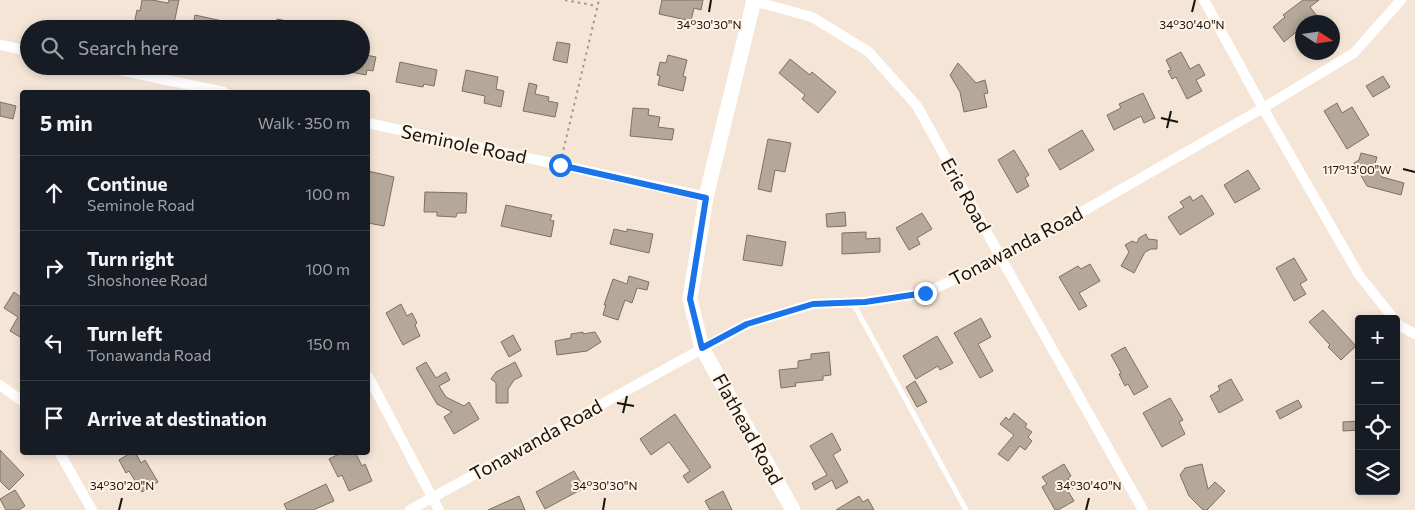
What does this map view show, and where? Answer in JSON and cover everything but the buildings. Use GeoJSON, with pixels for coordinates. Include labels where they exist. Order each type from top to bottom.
{"type":"FeatureCollection","features":[{"type":"Feature","properties":{"kind":"street","name":"Flathead Road"},"geometry":{"type":"LineString","coordinates":[[753,0],[706,198],[690,299],[702,348],[793,510]]}},
{"type":"Feature","properties":{"kind":"street","name":"Erie Road"},"geometry":{"type":"LineString","coordinates":[[753,0],[812,17],[869,52],[917,106],[1143,510]]}},
{"type":"Feature","properties":{"kind":"street"},"geometry":{"type":"LineString","coordinates":[[1204,0],[1263,108],[1360,275],[1391,315]]}},
{"type":"Feature","properties":{"kind":"street","name":"Tonawanda Road"},"geometry":{"type":"LineString","coordinates":[[410,510],[747,324],[813,304],[865,302],[925,293],[1001,258],[1263,108],[1354,53],[1401,0]]}},
{"type":"Feature","properties":{"kind":"street"},"geometry":{"type":"LineString","coordinates":[[0,45],[20,49]]}},
{"type":"Feature","properties":{"kind":"street"},"geometry":{"type":"LineString","coordinates":[[143,75],[214,90]]}},
{"type":"Feature","properties":{"kind":"street","name":"Seminole Road"},"geometry":{"type":"LineString","coordinates":[[370,123],[706,198]]}},
{"type":"Feature","properties":{"kind":"street"},"geometry":{"type":"LineString","coordinates":[[1400,326],[1415,334]]}},
{"type":"Feature","properties":{"kind":"street"},"geometry":{"type":"LineString","coordinates":[[370,380],[439,510]]}},
{"type":"Feature","properties":{"kind":"street"},"geometry":{"type":"LineString","coordinates":[[0,385],[20,400]]}},
{"type":"Feature","properties":{"kind":"street"},"geometry":{"type":"LineString","coordinates":[[61,455],[92,510]]}},
{"type":"Feature","properties":{"kind":"lane"},"geometry":{"type":"LineString","coordinates":[[853,303],[966,510]]}},
{"type":"Feature","properties":{"kind":"path"},"geometry":{"type":"LineString","coordinates":[[565,0],[598,6]]}},
{"type":"Feature","properties":{"kind":"path"},"geometry":{"type":"LineString","coordinates":[[560,165],[599,0]]}},
{"type":"Feature","properties":{"kind":"route"},"geometry":{"type":"LineString","coordinates":[[560,165],[706,198],[690,299],[702,348],[747,324],[813,304],[865,302],[925,293]]}}]}
